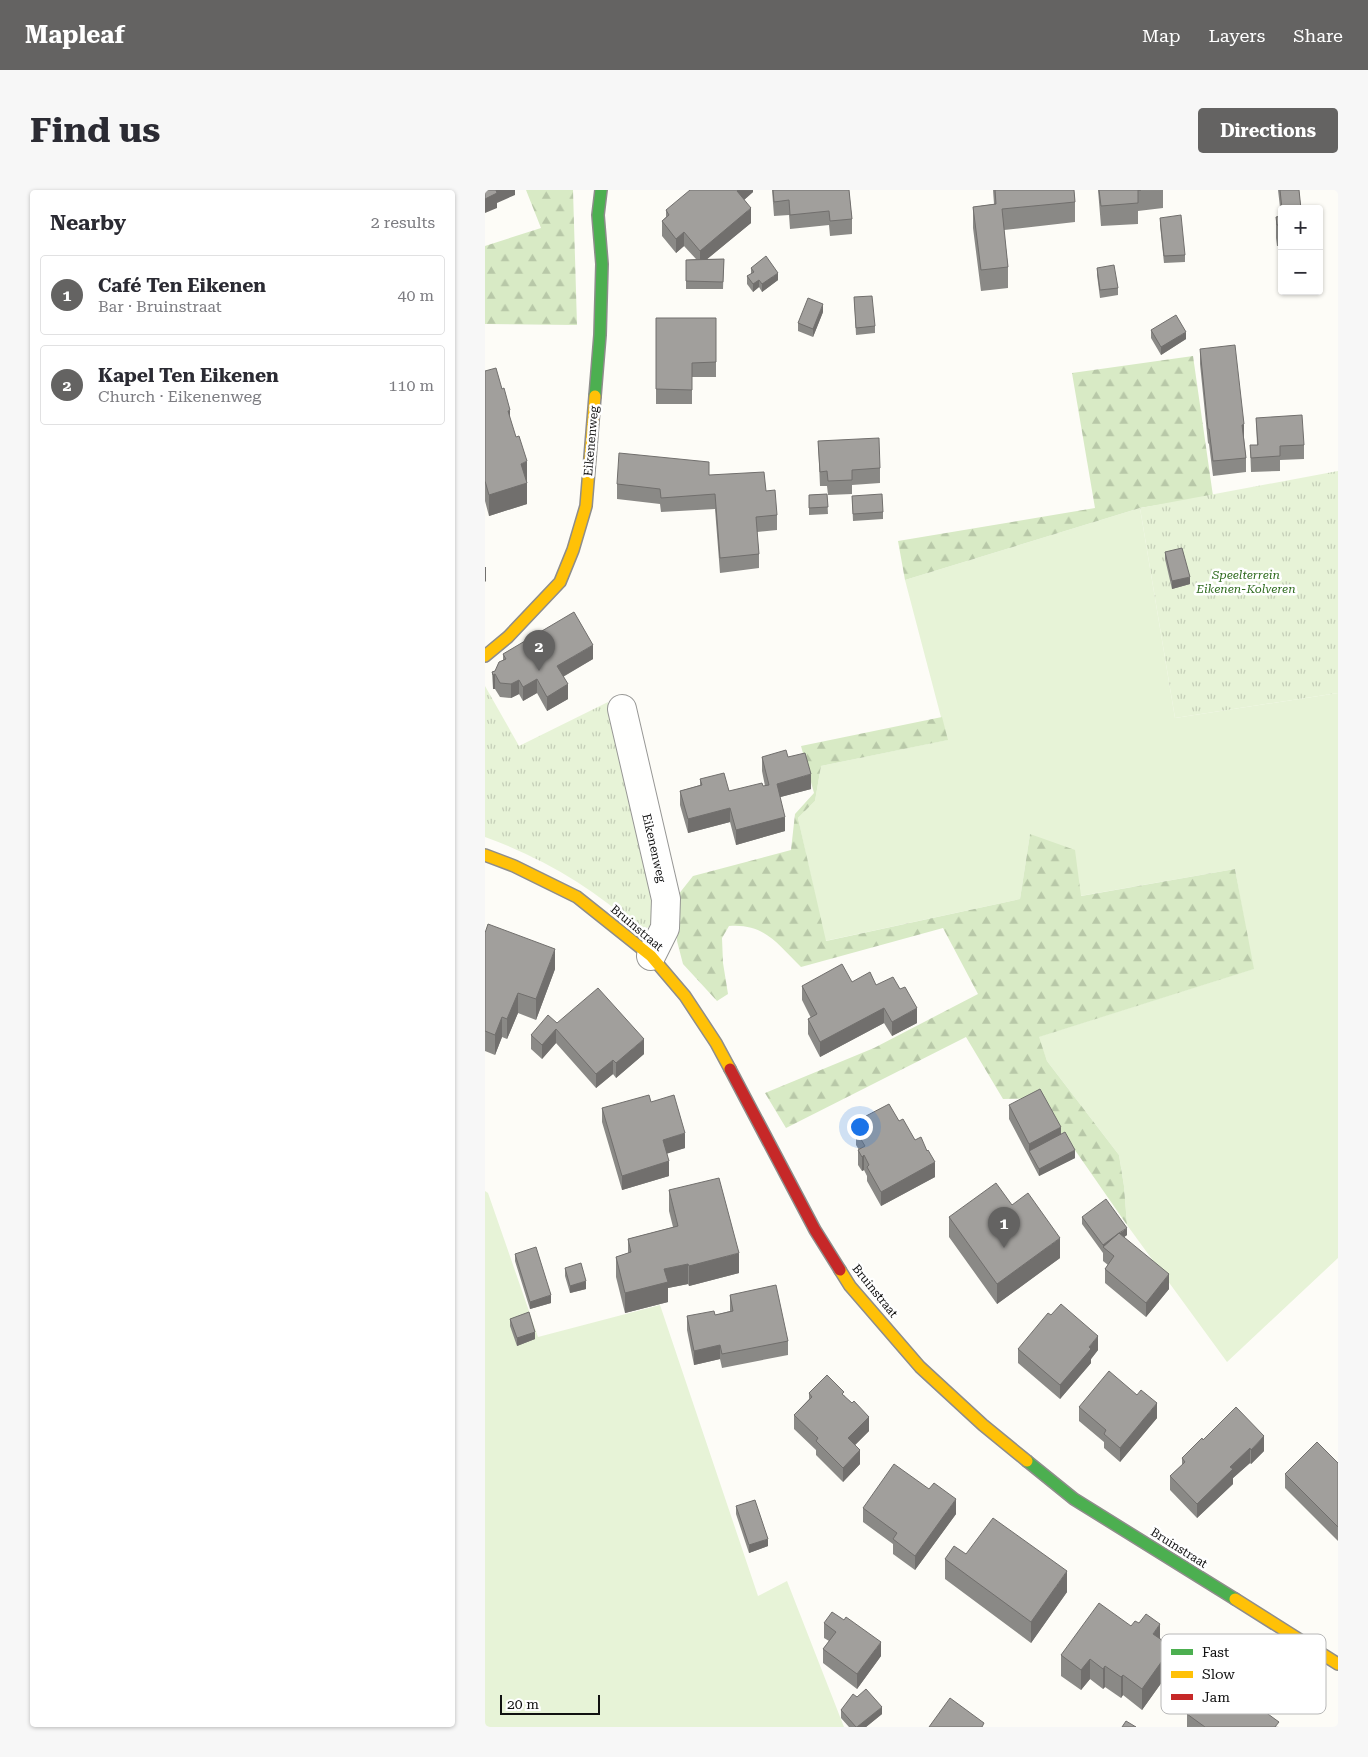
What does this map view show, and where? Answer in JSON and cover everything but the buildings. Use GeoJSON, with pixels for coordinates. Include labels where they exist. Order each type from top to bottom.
{"type":"FeatureCollection","features":[{"type":"Feature","properties":{"kind":"street","name":"Eikenenweg"},"geometry":{"type":"LineString","coordinates":[[485,656],[508,637],[560,582],[573,550],[586,506],[600,335],[602,264],[598,215],[601,190]]}},
{"type":"Feature","properties":{"kind":"street","name":"Eikenenweg"},"geometry":{"type":"LineString","coordinates":[[622,709],[666,899],[665,928],[651,956]]}},
{"type":"Feature","properties":{"kind":"street","name":"Bruinstraat"},"geometry":{"type":"LineString","coordinates":[[485,856],[514,866],[577,897],[651,956],[685,996],[716,1044],[815,1230],[851,1286],[920,1367],[983,1425],[1074,1498],[1290,1634]]}},
{"type":"Feature","properties":{"kind":"street","name":"Bruinstraat"},"geometry":{"type":"LineString","coordinates":[[1326,1656],[1338,1664]]}},
{"type":"Feature","properties":{"kind":"green space"},"geometry":{"type":"Polygon","coordinates":[[[526,190],[573,190],[577,325],[485,324],[485,246],[541,228],[526,190]]]}},
{"type":"Feature","properties":{"kind":"green space"},"geometry":{"type":"Polygon","coordinates":[[[1193,356],[1213,496],[1140,508],[905,580],[898,541],[1095,508],[1072,373],[1193,356]]]}},
{"type":"Feature","properties":{"kind":"green space","name":"Speelterrein Eikenen-Kolveren"},"geometry":{"type":"Polygon","coordinates":[[[1338,471],[1338,693],[1175,718],[1140,508],[1338,471]]]}},
{"type":"Feature","properties":{"kind":"green space"},"geometry":{"type":"Polygon","coordinates":[[[1140,508],[1175,718],[1338,693],[1338,1258],[1227,1362],[1127,1225],[1119,1155],[1047,1061],[1038,1037],[1253,969],[1235,869],[1080,896],[1030,834],[1020,899],[825,941],[798,818],[815,801],[821,766],[947,740],[905,580],[1140,508]]]}},
{"type":"Feature","properties":{"kind":"green space"},"geometry":{"type":"Polygon","coordinates":[[[485,686],[519,746],[608,702],[659,904],[651,925],[644,929],[639,929],[604,900],[567,876],[527,854],[485,837],[485,686]]]}},
{"type":"Feature","properties":{"kind":"green space"},"geometry":{"type":"Polygon","coordinates":[[[942,717],[948,740],[821,766],[815,801],[798,818],[826,941],[1020,899],[1030,834],[1075,850],[1081,896],[1235,869],[1254,969],[1039,1037],[1047,1061],[1119,1155],[1127,1225],[1077,1153],[1053,1123],[1043,1098],[1003,1099],[966,1037],[786,1128],[765,1093],[874,1048],[978,994],[943,928],[801,967],[778,944],[762,932],[741,926],[729,926],[722,938],[723,963],[728,994],[717,1001],[683,964],[677,941],[678,895],[693,876],[791,850],[795,814],[814,793],[801,746],[942,717]]]}},
{"type":"Feature","properties":{"kind":"green space"},"geometry":{"type":"Polygon","coordinates":[[[485,1191],[488,1193],[538,1337],[660,1305],[758,1596],[787,1581],[844,1727],[485,1727],[485,1191]]]}},
{"type":"Feature","properties":{"kind":"traffic: fast"},"geometry":{"type":"LineString","coordinates":[[595,396],[600,335],[602,264],[598,215],[601,190]]}},
{"type":"Feature","properties":{"kind":"traffic: fast"},"geometry":{"type":"LineString","coordinates":[[1027,1461],[1074,1499],[1235,1599]]}},
{"type":"Feature","properties":{"kind":"traffic: slow"},"geometry":{"type":"LineString","coordinates":[[485,656],[508,637],[560,582],[573,550],[586,506],[595,396]]}},
{"type":"Feature","properties":{"kind":"traffic: slow"},"geometry":{"type":"LineString","coordinates":[[485,855],[514,866],[577,897],[651,956],[685,996],[716,1043],[730,1069]]}},
{"type":"Feature","properties":{"kind":"traffic: slow"},"geometry":{"type":"LineString","coordinates":[[840,1270],[850,1286],[920,1367],[983,1425],[1027,1461]]}},
{"type":"Feature","properties":{"kind":"traffic: slow"},"geometry":{"type":"LineString","coordinates":[[1235,1599],[1290,1634]]}},
{"type":"Feature","properties":{"kind":"traffic: slow"},"geometry":{"type":"LineString","coordinates":[[1326,1656],[1338,1664]]}},
{"type":"Feature","properties":{"kind":"traffic: jam"},"geometry":{"type":"LineString","coordinates":[[730,1069],[815,1230],[840,1270]]}},
{"type":"Feature","properties":{"kind":"place","name":"Kapel Ten Eikenen"},"geometry":{"type":"Point","coordinates":[539,671]}},
{"type":"Feature","properties":{"kind":"place","name":"Café Ten Eikenen"},"geometry":{"type":"Point","coordinates":[1004,1248]}}]}
